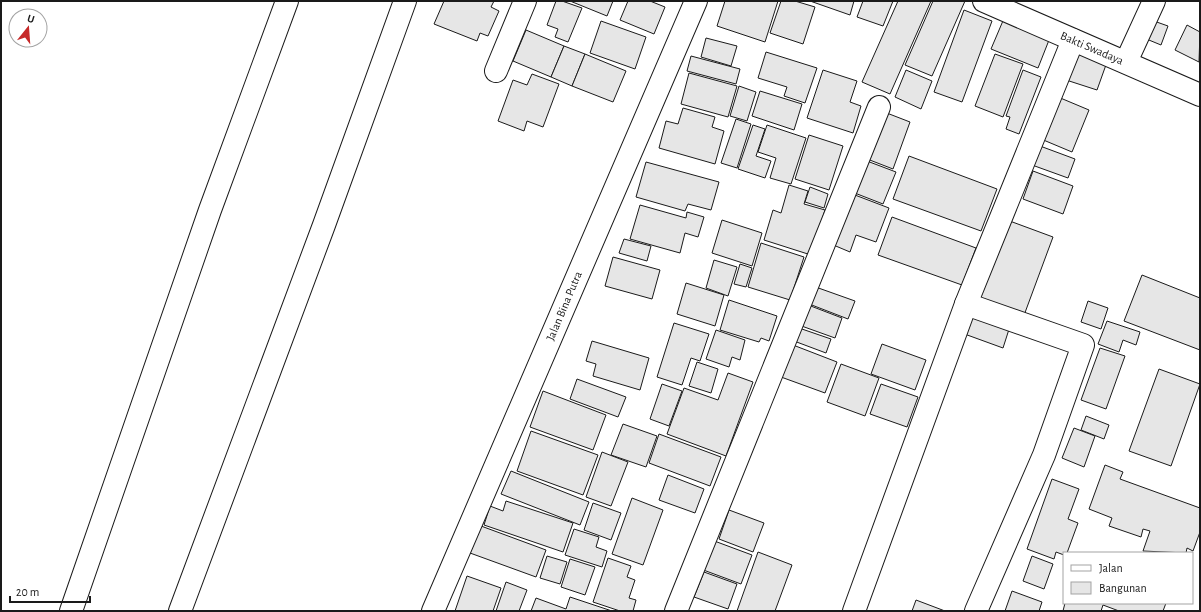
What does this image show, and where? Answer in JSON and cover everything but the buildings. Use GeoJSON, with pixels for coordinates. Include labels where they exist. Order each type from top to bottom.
{"type":"FeatureCollection","features":[{"type":"Feature","properties":{"kind":"street"},"geometry":{"type":"LineString","coordinates":[[71,611],[210,210],[287,1]]}},
{"type":"Feature","properties":{"kind":"street"},"geometry":{"type":"LineString","coordinates":[[180,611],[406,1]]}},
{"type":"Feature","properties":{"kind":"street"},"geometry":{"type":"LineString","coordinates":[[496,71],[525,1]]}},
{"type":"Feature","properties":{"kind":"street","name":"Jalan Bina Putra"},"geometry":{"type":"LineString","coordinates":[[433,611],[696,1]]}},
{"type":"Feature","properties":{"kind":"street","name":"Bakti Swadaya"},"geometry":{"type":"LineString","coordinates":[[984,1],[1200,95]]}},
{"type":"Feature","properties":{"kind":"street"},"geometry":{"type":"LineString","coordinates":[[1126,62],[1154,1]]}},
{"type":"Feature","properties":{"kind":"street"},"geometry":{"type":"LineString","coordinates":[[854,611],[966,304],[1073,40]]}},
{"type":"Feature","properties":{"kind":"street"},"geometry":{"type":"LineString","coordinates":[[676,611],[879,107]]}},
{"type":"Feature","properties":{"kind":"street"},"geometry":{"type":"LineString","coordinates":[[966,304],[1082,345],[1044,455],[976,611]]}}]}
